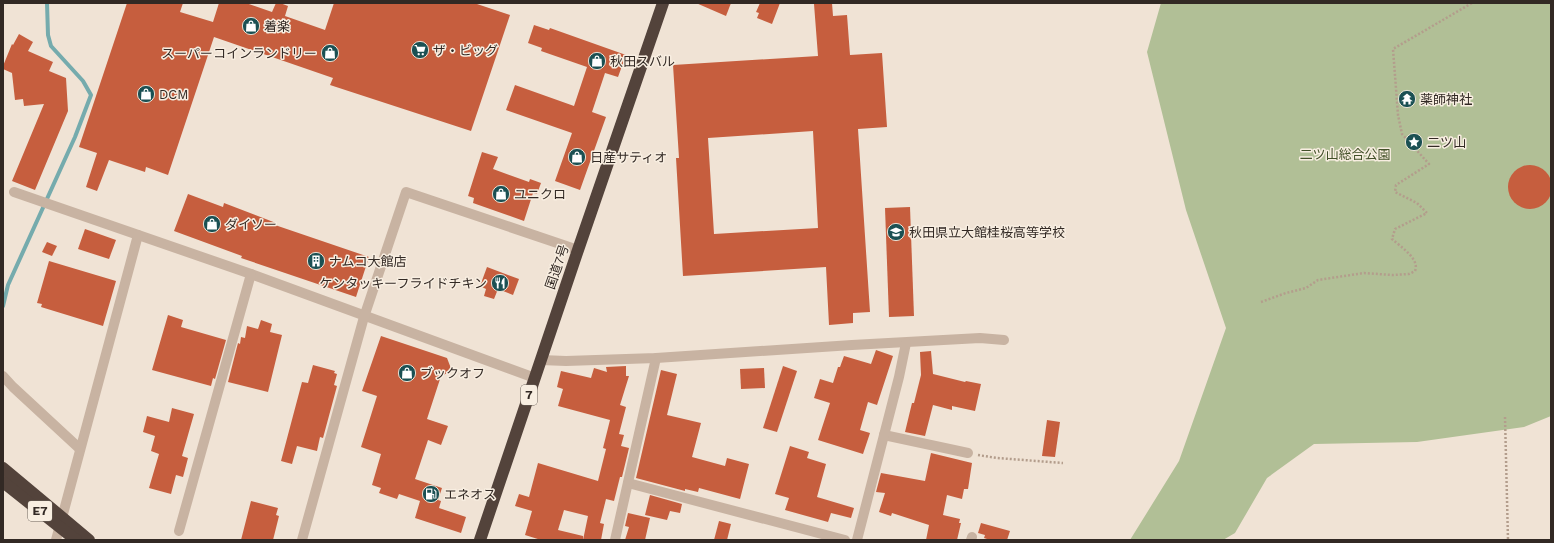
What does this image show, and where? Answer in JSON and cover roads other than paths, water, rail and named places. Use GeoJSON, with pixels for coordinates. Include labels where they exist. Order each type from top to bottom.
{"type":"FeatureCollection","features":[{"type":"Feature","properties":{"kind":"highway","name":"国道7号"},"geometry":{"type":"LineString","coordinates":[[480,540],[663,3]]}},
{"type":"Feature","properties":{"kind":"highway"},"geometry":{"type":"LineString","coordinates":[[3,468],[89,540]]}},
{"type":"Feature","properties":{"kind":"highway","name":"E7"},"geometry":{"type":"LineString","coordinates":[[3,482],[76,540]]}},
{"type":"Feature","properties":{"kind":"street"},"geometry":{"type":"LineString","coordinates":[[14,192],[251,274],[535,378]]}},
{"type":"Feature","properties":{"kind":"street"},"geometry":{"type":"LineString","coordinates":[[302,540],[364,316],[406,192],[578,250]]}},
{"type":"Feature","properties":{"kind":"street"},"geometry":{"type":"LineString","coordinates":[[56,540],[138,235]]}},
{"type":"Feature","properties":{"kind":"street"},"geometry":{"type":"LineString","coordinates":[[179,531],[251,274]]}},
{"type":"Feature","properties":{"kind":"street"},"geometry":{"type":"LineString","coordinates":[[541,360],[566,361],[656,358],[980,338],[1004,340]]}},
{"type":"Feature","properties":{"kind":"street"},"geometry":{"type":"LineString","coordinates":[[857,540],[906,343]]}},
{"type":"Feature","properties":{"kind":"street"},"geometry":{"type":"LineString","coordinates":[[615,540],[656,358]]}},
{"type":"Feature","properties":{"kind":"street"},"geometry":{"type":"LineString","coordinates":[[3,376],[80,449]]}},
{"type":"Feature","properties":{"kind":"street"},"geometry":{"type":"LineString","coordinates":[[884,435],[968,453]]}},
{"type":"Feature","properties":{"kind":"street"},"geometry":{"type":"LineString","coordinates":[[628,483],[845,540]]}},
{"type":"Feature","properties":{"kind":"waterway"},"geometry":{"type":"LineString","coordinates":[[3,306],[8,285],[75,137],[91,95],[83,81],[51,46],[48,35],[47,3]]}},
{"type":"Feature","properties":{"kind":"place","name":"着楽"},"geometry":{"type":"Point","coordinates":[251,26]}},
{"type":"Feature","properties":{"kind":"place","name":"ザ・ビッグ"},"geometry":{"type":"Point","coordinates":[420,50]}},
{"type":"Feature","properties":{"kind":"place","name":"スーパーコインランドリー"},"geometry":{"type":"Point","coordinates":[330,53]}},
{"type":"Feature","properties":{"kind":"place","name":"秋田スバル"},"geometry":{"type":"Point","coordinates":[597,61]}},
{"type":"Feature","properties":{"kind":"place","name":"DCM"},"geometry":{"type":"Point","coordinates":[146,94]}},
{"type":"Feature","properties":{"kind":"place","name":"薬師神社"},"geometry":{"type":"Point","coordinates":[1407,99]}},
{"type":"Feature","properties":{"kind":"place","name":"二ツ山"},"geometry":{"type":"Point","coordinates":[1414,142]}},
{"type":"Feature","properties":{"kind":"place","name":"日産サティオ"},"geometry":{"type":"Point","coordinates":[577,157]}},
{"type":"Feature","properties":{"kind":"place","name":"ユニクロ"},"geometry":{"type":"Point","coordinates":[501,194]}},
{"type":"Feature","properties":{"kind":"place","name":"ダイソー"},"geometry":{"type":"Point","coordinates":[212,224]}},
{"type":"Feature","properties":{"kind":"place","name":"秋田県立大館桂桜高等学校"},"geometry":{"type":"Point","coordinates":[896,232]}},
{"type":"Feature","properties":{"kind":"place","name":"ナムコ大館店"},"geometry":{"type":"Point","coordinates":[316,261]}},
{"type":"Feature","properties":{"kind":"place","name":"ケンタッキーフライドチキン"},"geometry":{"type":"Point","coordinates":[500,283]}},
{"type":"Feature","properties":{"kind":"place","name":"ブックオフ"},"geometry":{"type":"Point","coordinates":[407,373]}},
{"type":"Feature","properties":{"kind":"place","name":"エネオス"},"geometry":{"type":"Point","coordinates":[431,494]}},
{"type":"Feature","properties":{"kind":"park label","name":"二ツ山総合公園"},"geometry":{"type":"Point","coordinates":[1345,154]}}]}
